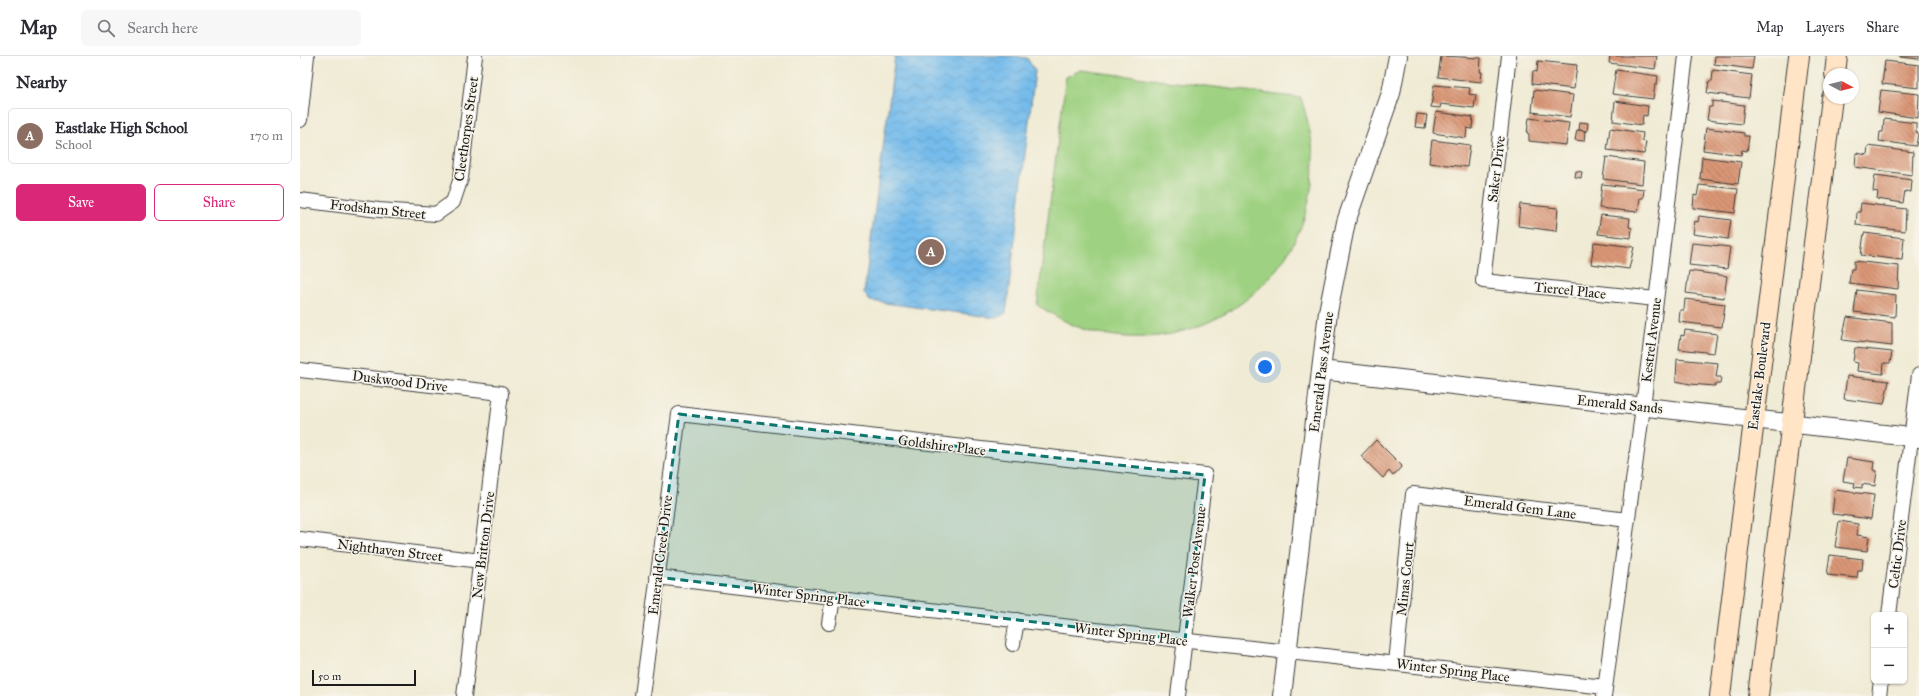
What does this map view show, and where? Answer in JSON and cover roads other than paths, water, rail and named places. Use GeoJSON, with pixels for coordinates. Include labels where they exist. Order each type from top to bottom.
{"type":"FeatureCollection","features":[{"type":"Feature","properties":{"kind":"main road","name":"Eastlake Boulevard"},"geometry":{"type":"LineString","coordinates":[[1720,696],[1799,56]]}},
{"type":"Feature","properties":{"kind":"main road"},"geometry":{"type":"LineString","coordinates":[[1836,68],[1837,56]]}},
{"type":"Feature","properties":{"kind":"main road"},"geometry":{"type":"LineString","coordinates":[[1758,696],[1831,104]]}},
{"type":"Feature","properties":{"kind":"street"},"geometry":{"type":"LineString","coordinates":[[300,120],[307,56]]}},
{"type":"Feature","properties":{"kind":"street","name":"Cleethorpes Street"},"geometry":{"type":"LineString","coordinates":[[453,202],[461,178],[475,56]]}},
{"type":"Feature","properties":{"kind":"street","name":"Emerald Pass Avenue"},"geometry":{"type":"LineString","coordinates":[[1282,696],[1328,312],[1346,222],[1391,94],[1398,56]]}},
{"type":"Feature","properties":{"kind":"street","name":"Saker Drive"},"geometry":{"type":"LineString","coordinates":[[1483,281],[1509,56]]}},
{"type":"Feature","properties":{"kind":"street","name":"Kestrel Avenue"},"geometry":{"type":"LineString","coordinates":[[1605,692],[1643,406],[1686,56]]}},
{"type":"Feature","properties":{"kind":"street","name":"Frodsham Street"},"geometry":{"type":"LineString","coordinates":[[300,200],[379,210],[436,214],[453,202]]}},
{"type":"Feature","properties":{"kind":"street","name":"Tiercel Place"},"geometry":{"type":"LineString","coordinates":[[1483,281],[1656,299]]}},
{"type":"Feature","properties":{"kind":"street","name":"Duskwood Drive"},"geometry":{"type":"LineString","coordinates":[[300,370],[501,393]]}},
{"type":"Feature","properties":{"kind":"street","name":"Emerald Sands"},"geometry":{"type":"LineString","coordinates":[[1321,370],[1915,438]]}},
{"type":"Feature","properties":{"kind":"street","name":"Celtic Drive"},"geometry":{"type":"LineString","coordinates":[[1889,612],[1915,438],[1919,375]]}},
{"type":"Feature","properties":{"kind":"street","name":"New Britton Drive"},"geometry":{"type":"LineString","coordinates":[[464,696],[501,393]]}},
{"type":"Feature","properties":{"kind":"street","name":"Goldshire Place"},"geometry":{"type":"LineString","coordinates":[[679,414],[1205,475]]}},
{"type":"Feature","properties":{"kind":"street","name":"Emerald Creek Drive"},"geometry":{"type":"LineString","coordinates":[[642,696],[679,414]]}},
{"type":"Feature","properties":{"kind":"street","name":"Walker Post Avenue"},"geometry":{"type":"LineString","coordinates":[[1178,696],[1205,475]]}},
{"type":"Feature","properties":{"kind":"street","name":"Emerald Gem Lane"},"geometry":{"type":"LineString","coordinates":[[1413,494],[1628,520]]}},
{"type":"Feature","properties":{"kind":"street","name":"Minas Court"},"geometry":{"type":"LineString","coordinates":[[1396,664],[1413,494]]}},
{"type":"Feature","properties":{"kind":"street","name":"Nighthaven Street"},"geometry":{"type":"LineString","coordinates":[[300,539],[481,561]]}},
{"type":"Feature","properties":{"kind":"street","name":"Winter Spring Place"},"geometry":{"type":"LineString","coordinates":[[657,577],[1396,664],[1605,692]]}},
{"type":"Feature","properties":{"kind":"street"},"geometry":{"type":"LineString","coordinates":[[830,623],[834,598]]}},
{"type":"Feature","properties":{"kind":"street"},"geometry":{"type":"LineString","coordinates":[[1013,644],[1017,620]]}},
{"type":"Feature","properties":{"kind":"street"},"geometry":{"type":"LineString","coordinates":[[1879,696],[1881,684]]}},
{"type":"Feature","properties":{"kind":"water"},"geometry":{"type":"Polygon","coordinates":[[[895,56],[1013,56],[1027,58],[1035,71],[1006,313],[997,318],[870,301],[864,293],[895,56]]]}},
{"type":"Feature","properties":{"kind":"place","name":"Eastlake High School"},"geometry":{"type":"Point","coordinates":[931,252]}}]}
